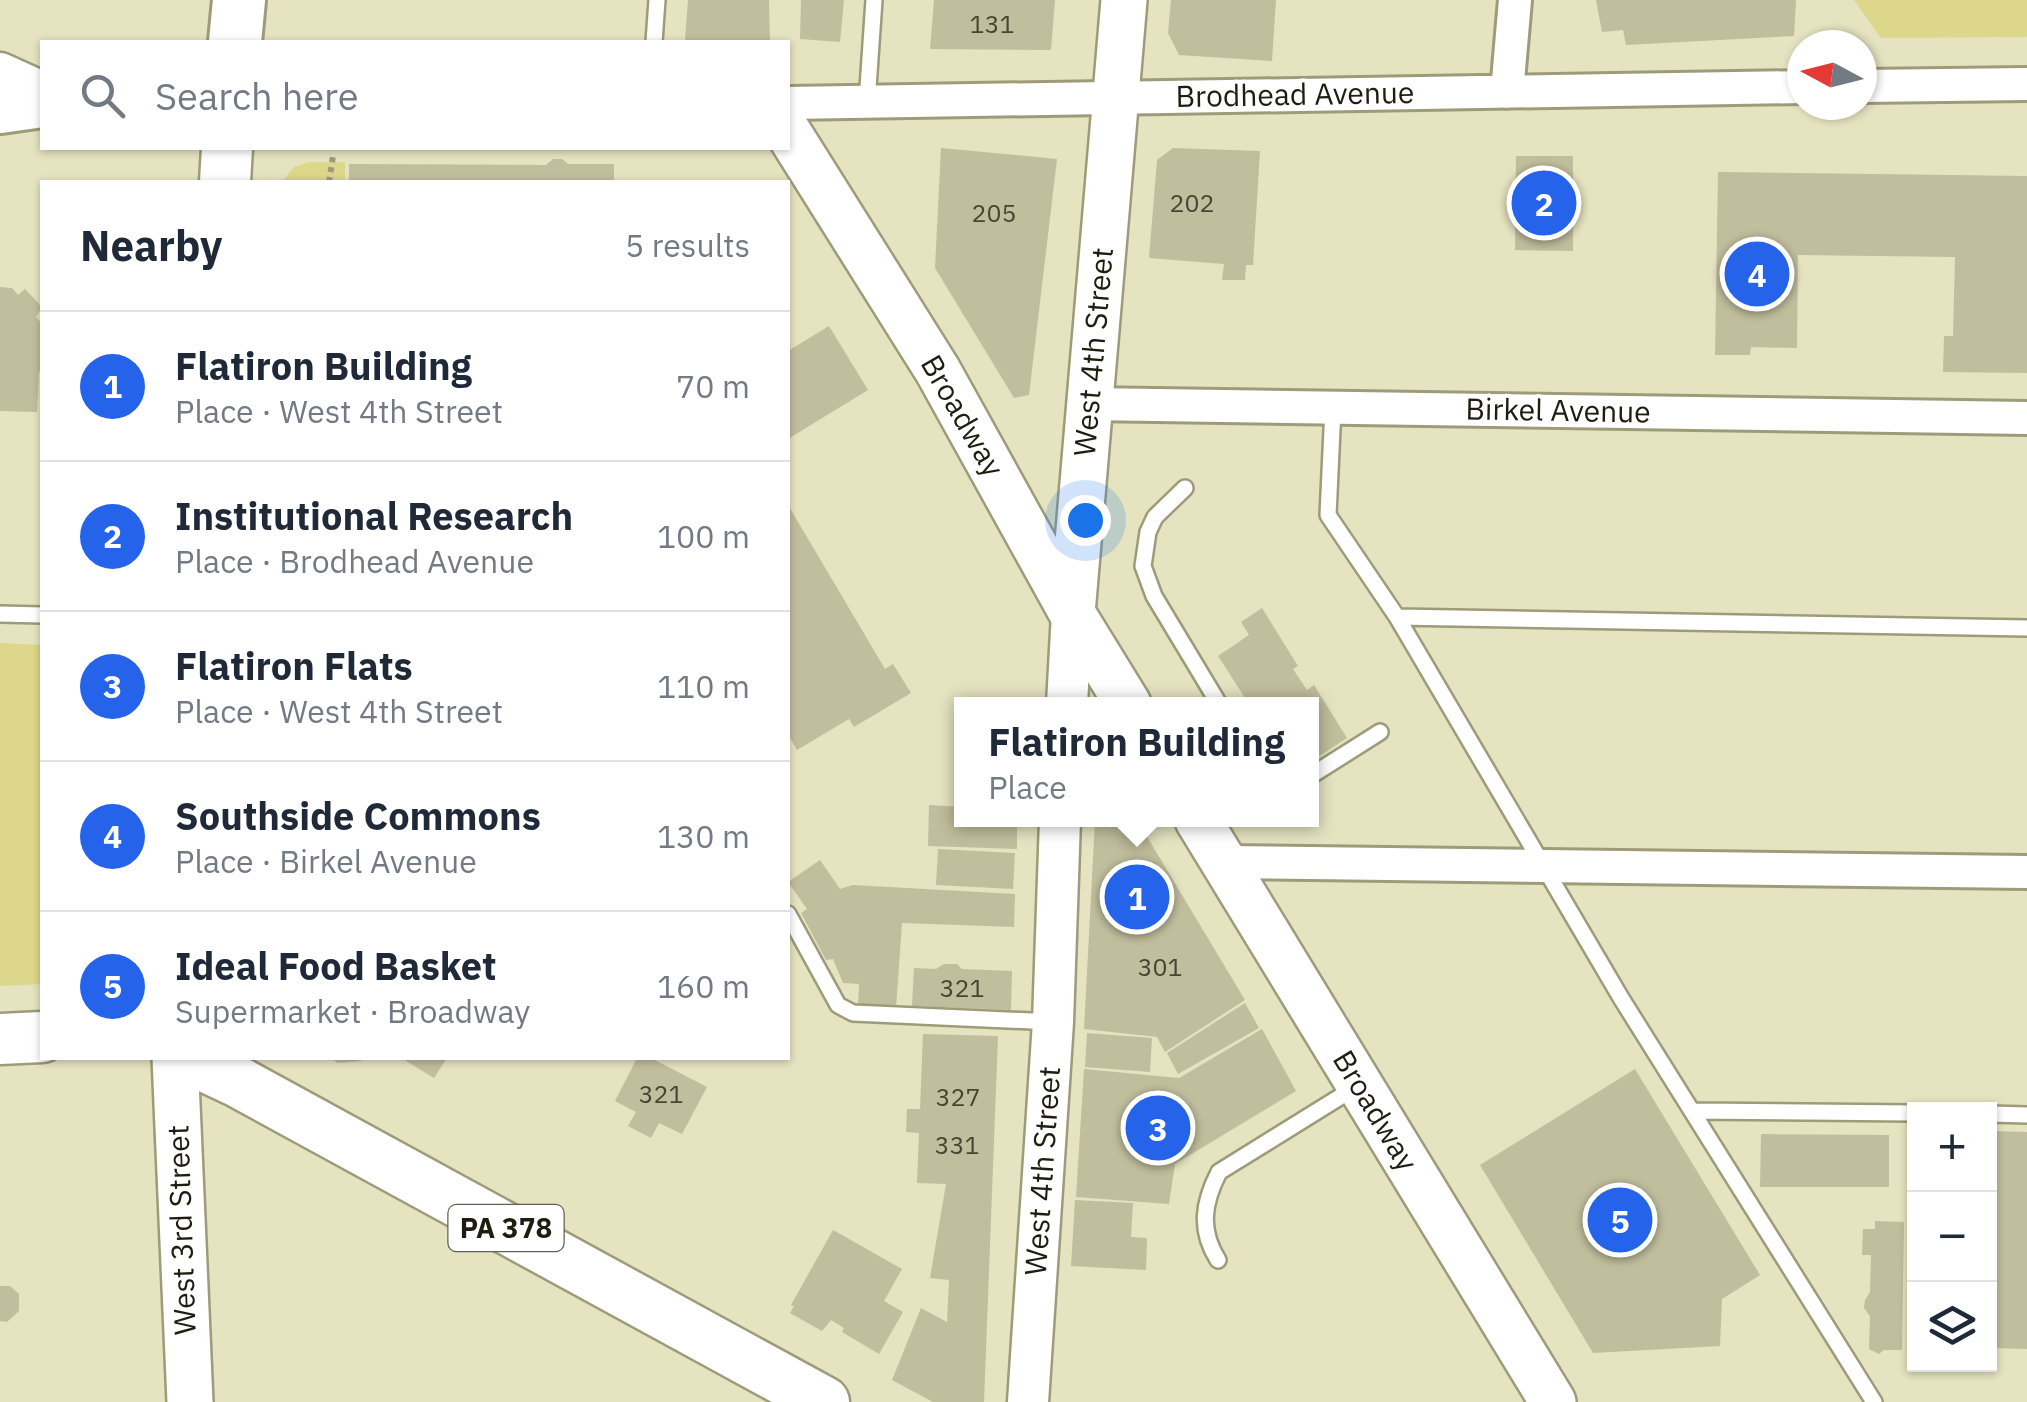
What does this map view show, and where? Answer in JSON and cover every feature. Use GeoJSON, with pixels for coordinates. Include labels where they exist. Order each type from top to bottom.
{"type":"FeatureCollection","features":[{"type":"Feature","properties":{"kind":"highway"},"geometry":{"type":"LineString","coordinates":[[235,40],[239,0]]}},
{"type":"Feature","properties":{"kind":"highway"},"geometry":{"type":"LineString","coordinates":[[0,107],[40,101]]}},
{"type":"Feature","properties":{"kind":"main road","name":"West 4th Street"},"geometry":{"type":"LineString","coordinates":[[1072,613],[1124,0]]}},
{"type":"Feature","properties":{"kind":"main road","name":"Broadway"},"geometry":{"type":"LineString","coordinates":[[790,135],[938,371],[1072,613],[1124,697]]}},
{"type":"Feature","properties":{"kind":"main road"},"geometry":{"type":"LineString","coordinates":[[225,180],[227,150]]}},
{"type":"Feature","properties":{"kind":"main road","name":"Broadway"},"geometry":{"type":"LineString","coordinates":[[1202,827],[1554,1402]]}},
{"type":"Feature","properties":{"kind":"main road"},"geometry":{"type":"LineString","coordinates":[[0,1039],[40,1037]]}},
{"type":"Feature","properties":{"kind":"main road","name":"West 3rd Street"},"geometry":{"type":"LineString","coordinates":[[175,1060],[190,1402]]}},
{"type":"Feature","properties":{"kind":"main road","name":"PA 378"},"geometry":{"type":"LineString","coordinates":[[191,1060],[257,1092],[824,1402]]}},
{"type":"Feature","properties":{"kind":"street"},"geometry":{"type":"LineString","coordinates":[[1507,92],[1515,0]]}},
{"type":"Feature","properties":{"kind":"street"},"geometry":{"type":"LineString","coordinates":[[0,74],[40,91]]}},
{"type":"Feature","properties":{"kind":"street"},"geometry":{"type":"LineString","coordinates":[[1877,86],[2027,84]]}},
{"type":"Feature","properties":{"kind":"street","name":"Brodhead Avenue"},"geometry":{"type":"LineString","coordinates":[[790,103],[1787,87]]}},
{"type":"Feature","properties":{"kind":"street","name":"Birkel Avenue"},"geometry":{"type":"LineString","coordinates":[[1088,404],[2027,418]]}},
{"type":"Feature","properties":{"kind":"street","name":"West 4th Street"},"geometry":{"type":"LineString","coordinates":[[1067,697],[1072,613]]}},
{"type":"Feature","properties":{"kind":"street","name":"West 4th Street"},"geometry":{"type":"LineString","coordinates":[[1028,1402],[1053,1022],[1060,827]]}},
{"type":"Feature","properties":{"kind":"street"},"geometry":{"type":"LineString","coordinates":[[1224,862],[2027,872]]}},
{"type":"Feature","properties":{"kind":"lane"},"geometry":{"type":"LineString","coordinates":[[654,40],[657,0]]}},
{"type":"Feature","properties":{"kind":"lane"},"geometry":{"type":"LineString","coordinates":[[867,102],[874,0]]}},
{"type":"Feature","properties":{"kind":"lane"},"geometry":{"type":"LineString","coordinates":[[1333,408],[1328,515],[1397,616],[1620,998],[1874,1402]]}},
{"type":"Feature","properties":{"kind":"lane"},"geometry":{"type":"LineString","coordinates":[[1186,488],[1156,517],[1148,532],[1143,566],[1154,596],[1215,697]]}},
{"type":"Feature","properties":{"kind":"lane"},"geometry":{"type":"LineString","coordinates":[[0,614],[40,616]]}},
{"type":"Feature","properties":{"kind":"lane"},"geometry":{"type":"LineString","coordinates":[[1397,616],[2027,628]]}},
{"type":"Feature","properties":{"kind":"lane"},"geometry":{"type":"LineString","coordinates":[[1319,771],[1380,732]]}},
{"type":"Feature","properties":{"kind":"lane"},"geometry":{"type":"LineString","coordinates":[[790,918],[838,1004],[853,1013],[1053,1022]]}},
{"type":"Feature","properties":{"kind":"lane"},"geometry":{"type":"LineString","coordinates":[[1218,1260],[1208,1244],[1204,1218],[1208,1194],[1219,1172],[1358,1086]]}},
{"type":"Feature","properties":{"kind":"lane"},"geometry":{"type":"LineString","coordinates":[[1692,1111],[1907,1114]]}},
{"type":"Feature","properties":{"kind":"lane"},"geometry":{"type":"LineString","coordinates":[[1997,1114],[2027,1115]]}},
{"type":"Feature","properties":{"kind":"path"},"geometry":{"type":"LineString","coordinates":[[329,180],[333,156]]}},
{"type":"Feature","properties":{"kind":"shaded area"},"geometry":{"type":"Polygon","coordinates":[[[1854,0],[2027,0],[2027,37],[1881,38],[1854,0]]]}},
{"type":"Feature","properties":{"kind":"shaded area"},"geometry":{"type":"Polygon","coordinates":[[[309,162],[345,162],[345,180],[284,180],[294,167],[309,162]]]}},
{"type":"Feature","properties":{"kind":"shaded area"},"geometry":{"type":"Polygon","coordinates":[[[0,643],[40,645],[40,984],[0,986],[0,643]]]}},
{"type":"Feature","properties":{"kind":"building"},"geometry":{"type":"Polygon","coordinates":[[[688,0],[769,0],[770,40],[685,39],[688,0]]]}},
{"type":"Feature","properties":{"kind":"building"},"geometry":{"type":"Polygon","coordinates":[[[801,0],[844,0],[840,42],[800,39],[801,0]]]}},
{"type":"Feature","properties":{"kind":"building"},"geometry":{"type":"Polygon","coordinates":[[[934,0],[1055,0],[1051,50],[930,49],[934,0]]]}},
{"type":"Feature","properties":{"kind":"building"},"geometry":{"type":"Polygon","coordinates":[[[1171,0],[1276,0],[1272,61],[1179,55],[1168,33],[1171,0]]]}},
{"type":"Feature","properties":{"kind":"building"},"geometry":{"type":"Polygon","coordinates":[[[1596,0],[1796,0],[1794,30],[1787,30],[1787,36],[1626,45],[1623,30],[1602,32],[1596,0]]]}},
{"type":"Feature","properties":{"kind":"building"},"geometry":{"type":"Polygon","coordinates":[[[941,148],[1057,159],[1029,395],[1014,398],[935,268],[941,148]]]}},
{"type":"Feature","properties":{"kind":"building"},"geometry":{"type":"Polygon","coordinates":[[[1173,148],[1260,151],[1253,265],[1246,265],[1245,280],[1222,280],[1224,264],[1149,258],[1157,160],[1173,148]]]}},
{"type":"Feature","properties":{"kind":"building"},"geometry":{"type":"Polygon","coordinates":[[[1516,156],[1573,156],[1573,251],[1515,250],[1516,156]]]}},
{"type":"Feature","properties":{"kind":"building"},"geometry":{"type":"Polygon","coordinates":[[[553,159],[568,164],[614,164],[614,180],[349,180],[349,164],[546,165],[553,159]]]}},
{"type":"Feature","properties":{"kind":"building"},"geometry":{"type":"Polygon","coordinates":[[[1718,172],[2027,176],[2027,373],[1943,372],[1944,336],[1953,336],[1955,257],[1798,255],[1797,348],[1751,347],[1750,355],[1715,355],[1718,172]]]}},
{"type":"Feature","properties":{"kind":"building"},"geometry":{"type":"Polygon","coordinates":[[[0,287],[12,288],[18,295],[25,289],[40,305],[36,317],[40,322],[37,412],[0,411],[0,287]]]}},
{"type":"Feature","properties":{"kind":"building"},"geometry":{"type":"Polygon","coordinates":[[[829,326],[868,390],[790,438],[790,350],[829,326]]]}},
{"type":"Feature","properties":{"kind":"building"},"geometry":{"type":"Polygon","coordinates":[[[790,508],[885,669],[893,664],[911,693],[854,727],[849,719],[797,750],[790,738],[790,508]]]}},
{"type":"Feature","properties":{"kind":"building"},"geometry":{"type":"Polygon","coordinates":[[[1262,608],[1298,666],[1293,669],[1307,690],[1314,685],[1347,738],[1319,756],[1319,697],[1244,697],[1218,656],[1249,635],[1241,622],[1262,608]]]}},
{"type":"Feature","properties":{"kind":"building"},"geometry":{"type":"Polygon","coordinates":[[[929,805],[954,807],[954,827],[1017,827],[1017,849],[928,846],[929,805]]]}},
{"type":"Feature","properties":{"kind":"building"},"geometry":{"type":"Polygon","coordinates":[[[1095,827],[1141,827],[1245,1000],[1165,1052],[1157,1037],[1084,1029],[1095,827]]]}},
{"type":"Feature","properties":{"kind":"building"},"geometry":{"type":"Polygon","coordinates":[[[938,849],[1015,853],[1013,889],[936,885],[938,849]]]}},
{"type":"Feature","properties":{"kind":"building"},"geometry":{"type":"Polygon","coordinates":[[[820,860],[840,889],[853,885],[1015,894],[1014,927],[902,923],[896,1008],[858,1006],[859,984],[843,983],[833,959],[826,960],[801,913],[807,909],[790,881],[820,860]]]}},
{"type":"Feature","properties":{"kind":"building"},"geometry":{"type":"Polygon","coordinates":[[[944,964],[957,964],[962,969],[1012,971],[1011,1010],[912,1006],[914,968],[936,969],[944,964]]]}},
{"type":"Feature","properties":{"kind":"building"},"geometry":{"type":"Polygon","coordinates":[[[1245,1003],[1259,1028],[1178,1074],[1167,1053],[1245,1003]]]}},
{"type":"Feature","properties":{"kind":"building"},"geometry":{"type":"Polygon","coordinates":[[[1262,1029],[1296,1091],[1175,1164],[1169,1204],[1076,1197],[1084,1069],[1179,1078],[1262,1029]]]}},
{"type":"Feature","properties":{"kind":"building"},"geometry":{"type":"Polygon","coordinates":[[[1087,1033],[1152,1038],[1150,1072],[1085,1067],[1087,1033]]]}},
{"type":"Feature","properties":{"kind":"building"},"geometry":{"type":"Polygon","coordinates":[[[923,1034],[998,1036],[984,1402],[933,1402],[892,1380],[921,1308],[947,1322],[949,1280],[930,1278],[946,1184],[917,1183],[919,1133],[906,1132],[907,1109],[920,1109],[923,1034]]]}},
{"type":"Feature","properties":{"kind":"building"},"geometry":{"type":"Polygon","coordinates":[[[404,1060],[446,1060],[434,1078],[404,1060]]]}},
{"type":"Feature","properties":{"kind":"building"},"geometry":{"type":"Polygon","coordinates":[[[636,1060],[655,1060],[707,1087],[682,1134],[659,1123],[651,1138],[628,1126],[636,1112],[615,1101],[636,1060]]]}},
{"type":"Feature","properties":{"kind":"building"},"geometry":{"type":"Polygon","coordinates":[[[1635,1069],[1760,1275],[1722,1299],[1720,1346],[1593,1353],[1480,1165],[1635,1069]]]}},
{"type":"Feature","properties":{"kind":"building"},"geometry":{"type":"Polygon","coordinates":[[[1997,1131],[2027,1132],[2027,1349],[1997,1348],[1997,1131]]]}},
{"type":"Feature","properties":{"kind":"building"},"geometry":{"type":"Polygon","coordinates":[[[1761,1134],[1889,1135],[1889,1187],[1760,1187],[1761,1134]]]}},
{"type":"Feature","properties":{"kind":"building"},"geometry":{"type":"Polygon","coordinates":[[[1075,1200],[1133,1203],[1131,1237],[1147,1238],[1146,1270],[1071,1266],[1075,1200]]]}},
{"type":"Feature","properties":{"kind":"building"},"geometry":{"type":"Polygon","coordinates":[[[1875,1221],[1904,1222],[1902,1350],[1884,1350],[1879,1354],[1869,1349],[1870,1316],[1864,1308],[1870,1292],[1871,1255],[1862,1255],[1863,1229],[1875,1229],[1875,1221]]]}},
{"type":"Feature","properties":{"kind":"building"},"geometry":{"type":"Polygon","coordinates":[[[833,1230],[902,1269],[884,1301],[903,1312],[879,1354],[842,1332],[844,1328],[831,1320],[822,1331],[790,1313],[833,1230]]]}},
{"type":"Feature","properties":{"kind":"building"},"geometry":{"type":"Polygon","coordinates":[[[0,1286],[10,1286],[19,1294],[19,1311],[7,1322],[0,1321],[0,1286]]]}},
{"type":"Feature","properties":{"kind":"place","name":"Institutional Research"},"geometry":{"type":"Point","coordinates":[1544,203]}},
{"type":"Feature","properties":{"kind":"place","name":"Southside Commons"},"geometry":{"type":"Point","coordinates":[1757,274]}},
{"type":"Feature","properties":{"kind":"place","name":"Flatiron Building"},"geometry":{"type":"Point","coordinates":[1137,897]}},
{"type":"Feature","properties":{"kind":"place","name":"Flatiron Flats"},"geometry":{"type":"Point","coordinates":[1158,1128]}},
{"type":"Feature","properties":{"kind":"place","name":"Ideal Food Basket"},"geometry":{"type":"Point","coordinates":[1620,1220]}}]}
